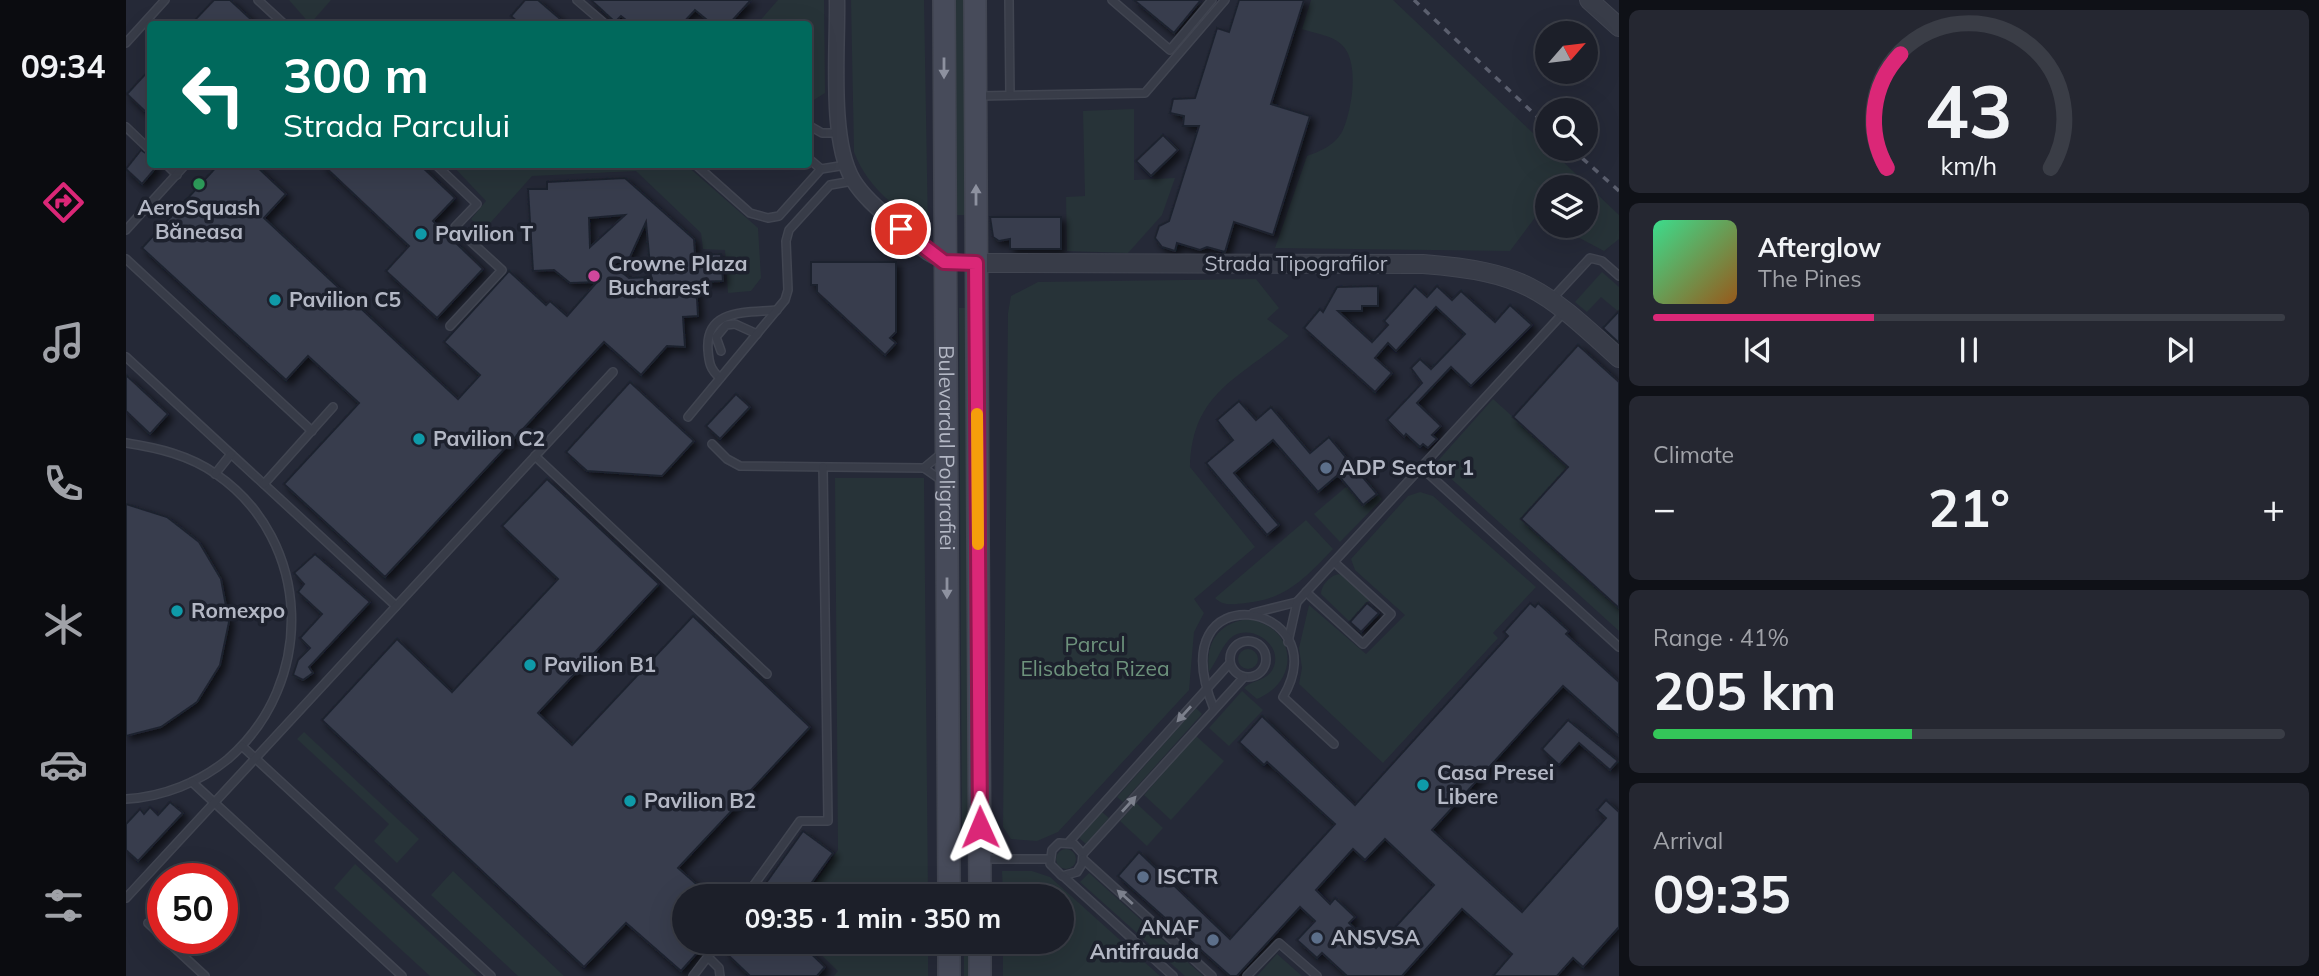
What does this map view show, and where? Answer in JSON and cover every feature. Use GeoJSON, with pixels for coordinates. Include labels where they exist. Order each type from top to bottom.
{"type":"FeatureCollection","features":[{"type":"Feature","properties":{"kind":"main road","name":"Bulevardul Poligrafiei"},"geometry":{"type":"LineString","coordinates":[[944,0],[949,884]]}},
{"type":"Feature","properties":{"kind":"main road","name":"Bulevardul Poligrafiei"},"geometry":{"type":"LineString","coordinates":[[975,0],[980,884]]}},
{"type":"Feature","properties":{"kind":"main road"},"geometry":{"type":"LineString","coordinates":[[948,859],[980,859]]}},
{"type":"Feature","properties":{"kind":"main road"},"geometry":{"type":"LineString","coordinates":[[949,954],[949,976]]}},
{"type":"Feature","properties":{"kind":"main road"},"geometry":{"type":"LineString","coordinates":[[980,954],[980,976]]}},
{"type":"Feature","properties":{"kind":"street"},"geometry":{"type":"LineString","coordinates":[[838,0],[839,133],[846,165],[853,181],[866,197],[919,245],[944,262]]}},
{"type":"Feature","properties":{"kind":"street"},"geometry":{"type":"LineString","coordinates":[[1589,0],[1619,27]]}},
{"type":"Feature","properties":{"kind":"street","name":"Strada Tipografilor"},"geometry":{"type":"LineString","coordinates":[[944,262],[1423,264],[1503,275],[1559,304],[1619,358]]}},
{"type":"Feature","properties":{"kind":"lane"},"geometry":{"type":"LineString","coordinates":[[126,43],[165,0]]}},
{"type":"Feature","properties":{"kind":"lane"},"geometry":{"type":"LineString","coordinates":[[258,0],[281,21]]}},
{"type":"Feature","properties":{"kind":"lane"},"geometry":{"type":"LineString","coordinates":[[577,0],[602,21]]}},
{"type":"Feature","properties":{"kind":"lane"},"geometry":{"type":"LineString","coordinates":[[1009,0],[1010,95]]}},
{"type":"Feature","properties":{"kind":"lane"},"geometry":{"type":"LineString","coordinates":[[1112,0],[1170,50],[1212,0]]}},
{"type":"Feature","properties":{"kind":"lane"},"geometry":{"type":"LineString","coordinates":[[975,96],[1145,93],[1225,0]]}},
{"type":"Feature","properties":{"kind":"lane"},"geometry":{"type":"LineString","coordinates":[[126,127],[147,147]]}},
{"type":"Feature","properties":{"kind":"lane"},"geometry":{"type":"LineString","coordinates":[[812,127],[822,133],[839,133]]}},
{"type":"Feature","properties":{"kind":"lane"},"geometry":{"type":"LineString","coordinates":[[812,161],[821,169]]}},
{"type":"Feature","properties":{"kind":"lane"},"geometry":{"type":"LineString","coordinates":[[700,168],[750,212],[768,219],[779,216],[821,169],[846,165]]}},
{"type":"Feature","properties":{"kind":"lane"},"geometry":{"type":"LineString","coordinates":[[170,168],[177,174]]}},
{"type":"Feature","properties":{"kind":"lane"},"geometry":{"type":"LineString","coordinates":[[126,230],[182,168]]}},
{"type":"Feature","properties":{"kind":"lane"},"geometry":{"type":"LineString","coordinates":[[439,168],[477,204],[455,227],[502,270],[450,326]]}},
{"type":"Feature","properties":{"kind":"lane"},"geometry":{"type":"LineString","coordinates":[[688,417],[788,295],[789,230],[830,185],[853,181]]}},
{"type":"Feature","properties":{"kind":"lane"},"geometry":{"type":"LineString","coordinates":[[1288,642],[1297,602],[1421,467],[1559,304],[1590,258],[1602,261],[1619,276]]}},
{"type":"Feature","properties":{"kind":"lane"},"geometry":{"type":"LineString","coordinates":[[126,259],[312,431]]}},
{"type":"Feature","properties":{"kind":"lane"},"geometry":{"type":"LineString","coordinates":[[720,378],[709,364],[708,337],[715,323],[726,315],[777,310]]}},
{"type":"Feature","properties":{"kind":"lane"},"geometry":{"type":"LineString","coordinates":[[721,351],[716,337],[726,325],[735,324],[757,334]]}},
{"type":"Feature","properties":{"kind":"lane"},"geometry":{"type":"LineString","coordinates":[[126,357],[396,606]]}},
{"type":"Feature","properties":{"kind":"lane"},"geometry":{"type":"LineString","coordinates":[[126,898],[613,372]]}},
{"type":"Feature","properties":{"kind":"lane"},"geometry":{"type":"LineString","coordinates":[[264,484],[333,407]]}},
{"type":"Feature","properties":{"kind":"lane"},"geometry":{"type":"LineString","coordinates":[[126,443],[177,455],[215,474],[239,494],[260,517],[283,564],[292,604],[289,656],[277,695],[262,723],[242,746],[219,766],[192,782],[165,792],[126,799]]}},
{"type":"Feature","properties":{"kind":"lane"},"geometry":{"type":"LineString","coordinates":[[712,444],[727,459],[740,466],[924,468],[946,484]]}},
{"type":"Feature","properties":{"kind":"lane"},"geometry":{"type":"LineString","coordinates":[[924,468],[946,450]]}},
{"type":"Feature","properties":{"kind":"lane"},"geometry":{"type":"LineString","coordinates":[[215,474],[231,454]]}},
{"type":"Feature","properties":{"kind":"lane"},"geometry":{"type":"LineString","coordinates":[[535,456],[767,674]]}},
{"type":"Feature","properties":{"kind":"lane"},"geometry":{"type":"LineString","coordinates":[[755,884],[800,821],[828,821],[822,467]]}},
{"type":"Feature","properties":{"kind":"lane"},"geometry":{"type":"LineString","coordinates":[[1421,467],[1619,647]]}},
{"type":"Feature","properties":{"kind":"lane"},"geometry":{"type":"LineString","coordinates":[[1306,592],[1363,644],[1391,614],[1334,562]]}},
{"type":"Feature","properties":{"kind":"lane"},"geometry":{"type":"LineString","coordinates":[[1214,709],[1206,690],[1202,653],[1210,633],[1227,618],[1297,602]]}},
{"type":"Feature","properties":{"kind":"lane"},"geometry":{"type":"LineString","coordinates":[[1251,614],[1274,622],[1293,653],[1293,675],[1283,697],[1334,744]]}},
{"type":"Feature","properties":{"kind":"lane"},"geometry":{"type":"LineString","coordinates":[[1250,641],[1261,646],[1266,656],[1264,668],[1256,676],[1244,677],[1235,673],[1230,663],[1231,652],[1239,643],[1250,641]]}},
{"type":"Feature","properties":{"kind":"lane"},"geometry":{"type":"LineString","coordinates":[[1173,976],[1051,868],[1049,859],[1055,846],[1069,842],[1230,663]]}},
{"type":"Feature","properties":{"kind":"lane"},"geometry":{"type":"LineString","coordinates":[[1062,876],[1077,873],[1083,857],[1244,677]]}},
{"type":"Feature","properties":{"kind":"lane"},"geometry":{"type":"LineString","coordinates":[[242,746],[491,976]]}},
{"type":"Feature","properties":{"kind":"lane"},"geometry":{"type":"LineString","coordinates":[[192,782],[402,976]]}},
{"type":"Feature","properties":{"kind":"lane"},"geometry":{"type":"LineString","coordinates":[[1069,842],[1078,846],[1083,857],[1212,976]]}},
{"type":"Feature","properties":{"kind":"lane"},"geometry":{"type":"LineString","coordinates":[[980,859],[1049,859]]}},
{"type":"Feature","properties":{"kind":"lane"},"geometry":{"type":"LineString","coordinates":[[1247,976],[1279,943],[1317,976]]}},
{"type":"Feature","properties":{"kind":"lane"},"geometry":{"type":"LineString","coordinates":[[181,954],[205,976]]}},
{"type":"Feature","properties":{"kind":"lane"},"geometry":{"type":"LineString","coordinates":[[693,976],[712,954]]}},
{"type":"Feature","properties":{"kind":"lane"},"geometry":{"type":"LineString","coordinates":[[709,958],[719,968],[720,976]]}},
{"type":"Feature","properties":{"kind":"green space"},"geometry":{"type":"Polygon","coordinates":[[[289,0],[331,0],[313,21],[307,21],[289,0]]]}},
{"type":"Feature","properties":{"kind":"green space"},"geometry":{"type":"Polygon","coordinates":[[[778,0],[824,0],[825,93],[812,101],[812,21],[760,21],[778,0]]]}},
{"type":"Feature","properties":{"kind":"green space"},"geometry":{"type":"Polygon","coordinates":[[[851,0],[924,0],[928,231],[875,187],[854,152],[851,0]]]}},
{"type":"Feature","properties":{"kind":"green space"},"geometry":{"type":"Polygon","coordinates":[[[954,0],[971,0],[972,215],[956,215],[954,0]]]}},
{"type":"Feature","properties":{"kind":"green space"},"geometry":{"type":"Polygon","coordinates":[[[1311,0],[1393,0],[1535,135],[1535,161],[1562,161],[1577,175],[1535,175],[1535,218],[1510,251],[1275,248],[1307,156],[1339,137],[1346,123],[1351,100],[1353,74],[1348,53],[1334,39],[1302,29],[1311,0]]]}},
{"type":"Feature","properties":{"kind":"green space"},"geometry":{"type":"Polygon","coordinates":[[[1134,109],[1134,180],[1175,178],[1162,215],[1128,253],[1067,251],[1066,197],[1085,196],[1083,111],[1134,109]]]}},
{"type":"Feature","properties":{"kind":"green space"},"geometry":{"type":"Polygon","coordinates":[[[455,168],[689,168],[758,228],[761,278],[751,291],[728,293],[725,250],[703,249],[701,233],[636,171],[532,176],[483,231],[471,219],[486,201],[455,168]]]}},
{"type":"Feature","properties":{"kind":"green space"},"geometry":{"type":"Polygon","coordinates":[[[1598,195],[1619,215],[1619,239],[1604,251],[1580,238],[1598,238],[1598,195]]]}},
{"type":"Feature","properties":{"kind":"green space"},"geometry":{"type":"Polygon","coordinates":[[[1602,272],[1619,287],[1619,312],[1601,297],[1587,312],[1575,302],[1602,272]]]}},
{"type":"Feature","properties":{"kind":"green space","name":"Parcul Elisabeta Rizea"},"geometry":{"type":"Polygon","coordinates":[[[1256,279],[1279,308],[1267,319],[1289,336],[1236,377],[1209,404],[1199,421],[1190,467],[1255,547],[1194,599],[1204,613],[1194,632],[1189,690],[1058,832],[1037,841],[1011,839],[1003,827],[1008,313],[1011,296],[1038,282],[1256,279]]]}},
{"type":"Feature","properties":{"kind":"green space"},"geometry":{"type":"Polygon","coordinates":[[[959,308],[968,308],[971,837],[962,837],[959,308]]]}},
{"type":"Feature","properties":{"kind":"green space"},"geometry":{"type":"Polygon","coordinates":[[[1578,345],[1619,382],[1619,631],[1435,464],[1493,399],[1513,417],[1578,345]]]}},
{"type":"Feature","properties":{"kind":"green space"},"geometry":{"type":"Polygon","coordinates":[[[835,478],[924,478],[928,884],[814,884],[838,850],[835,478]]]}},
{"type":"Feature","properties":{"kind":"green space"},"geometry":{"type":"Polygon","coordinates":[[[1347,486],[1377,494],[1382,499],[1340,542],[1314,514],[1347,486]]]}},
{"type":"Feature","properties":{"kind":"green space"},"geometry":{"type":"Polygon","coordinates":[[[1420,492],[1433,496],[1536,587],[1493,633],[1498,638],[1383,763],[1299,684],[1302,668],[1299,648],[1309,605],[1366,654],[1405,615],[1355,570],[1351,559],[1408,496],[1420,492]]]}},
{"type":"Feature","properties":{"kind":"green space"},"geometry":{"type":"Polygon","coordinates":[[[1306,520],[1333,549],[1295,585],[1260,601],[1229,604],[1215,598],[1306,520]]]}},
{"type":"Feature","properties":{"kind":"green space"},"geometry":{"type":"Polygon","coordinates":[[[1341,574],[1370,600],[1350,622],[1321,594],[1327,581],[1341,574]]]}},
{"type":"Feature","properties":{"kind":"green space"},"geometry":{"type":"Polygon","coordinates":[[[1248,619],[1264,624],[1276,632],[1284,643],[1287,655],[1281,680],[1271,691],[1257,699],[1244,688],[1268,675],[1275,663],[1272,647],[1259,636],[1242,633],[1233,636],[1209,672],[1209,652],[1216,636],[1229,625],[1248,619]]]}},
{"type":"Feature","properties":{"kind":"green space"},"geometry":{"type":"Polygon","coordinates":[[[1244,649],[1252,649],[1258,659],[1252,669],[1244,669],[1238,663],[1238,655],[1244,649]]]}},
{"type":"Feature","properties":{"kind":"green space"},"geometry":{"type":"Polygon","coordinates":[[[1242,691],[1263,710],[1229,746],[1209,728],[1242,691]]]}},
{"type":"Feature","properties":{"kind":"green space"},"geometry":{"type":"Polygon","coordinates":[[[1196,708],[1202,714],[1123,802],[1117,797],[1196,708]]]}},
{"type":"Feature","properties":{"kind":"green space"},"geometry":{"type":"Polygon","coordinates":[[[304,732],[419,839],[397,863],[374,841],[389,824],[297,739],[304,732]]]}},
{"type":"Feature","properties":{"kind":"green space"},"geometry":{"type":"Polygon","coordinates":[[[1196,736],[1224,761],[1171,820],[1144,795],[1196,736]]]}},
{"type":"Feature","properties":{"kind":"green space"},"geometry":{"type":"Polygon","coordinates":[[[1136,803],[1163,828],[1147,846],[1120,821],[1136,803]]]}},
{"type":"Feature","properties":{"kind":"green space"},"geometry":{"type":"Polygon","coordinates":[[[1102,812],[1109,818],[1086,844],[1079,838],[1102,812]]]}},
{"type":"Feature","properties":{"kind":"green space"},"geometry":{"type":"Polygon","coordinates":[[[1062,849],[1070,849],[1076,859],[1070,869],[1062,869],[1056,863],[1056,855],[1062,849]]]}},
{"type":"Feature","properties":{"kind":"green space"},"geometry":{"type":"Polygon","coordinates":[[[355,864],[477,976],[430,976],[334,888],[355,864]]]}},
{"type":"Feature","properties":{"kind":"green space"},"geometry":{"type":"Polygon","coordinates":[[[453,871],[564,976],[518,976],[431,895],[453,871]]]}},
{"type":"Feature","properties":{"kind":"green space"},"geometry":{"type":"Polygon","coordinates":[[[1002,871],[1032,871],[1050,877],[1058,884],[1003,884],[1002,871]]]}},
{"type":"Feature","properties":{"kind":"green space"},"geometry":{"type":"Polygon","coordinates":[[[1089,873],[1203,976],[1185,976],[1080,882],[1089,873]]]}},
{"type":"Feature","properties":{"kind":"green space"},"geometry":{"type":"Polygon","coordinates":[[[1074,899],[1160,976],[1003,976],[1003,954],[1074,954],[1074,899]]]}},
{"type":"Feature","properties":{"kind":"green space"},"geometry":{"type":"Polygon","coordinates":[[[820,954],[928,954],[928,976],[834,976],[838,971],[820,954]]]}},
{"type":"Feature","properties":{"kind":"green space"},"geometry":{"type":"Polygon","coordinates":[[[964,954],[971,954],[972,976],[964,976],[964,954]]]}},
{"type":"Feature","properties":{"kind":"green space"},"geometry":{"type":"Polygon","coordinates":[[[1277,954],[1302,976],[1257,976],[1277,954]]]}},
{"type":"Feature","properties":{"kind":"building"},"geometry":{"type":"Polygon","coordinates":[[[214,0],[230,0],[253,21],[194,21],[214,0]]]}},
{"type":"Feature","properties":{"kind":"building"},"geometry":{"type":"Polygon","coordinates":[[[525,0],[538,0],[562,21],[517,21],[511,16],[525,0]]]}},
{"type":"Feature","properties":{"kind":"building"},"geometry":{"type":"Polygon","coordinates":[[[591,0],[751,0],[732,21],[708,21],[695,10],[685,21],[627,21],[621,16],[614,21],[591,0]]]}},
{"type":"Feature","properties":{"kind":"building"},"geometry":{"type":"Polygon","coordinates":[[[1134,0],[1201,0],[1174,33],[1134,0]]]}},
{"type":"Feature","properties":{"kind":"building"},"geometry":{"type":"Polygon","coordinates":[[[1239,0],[1304,0],[1271,104],[1310,116],[1273,235],[1234,222],[1225,252],[1207,247],[1200,250],[1177,243],[1175,251],[1162,247],[1155,238],[1159,226],[1169,221],[1199,126],[1183,126],[1184,116],[1170,113],[1173,99],[1195,98],[1217,28],[1229,32],[1239,0]]]}},
{"type":"Feature","properties":{"kind":"building"},"geometry":{"type":"Polygon","coordinates":[[[147,72],[147,113],[127,94],[147,72]]]}},
{"type":"Feature","properties":{"kind":"building"},"geometry":{"type":"Polygon","coordinates":[[[1163,135],[1178,150],[1151,176],[1136,161],[1163,135]]]}},
{"type":"Feature","properties":{"kind":"building"},"geometry":{"type":"Polygon","coordinates":[[[141,150],[147,154],[147,168],[156,168],[142,184],[126,169],[141,150]]]}},
{"type":"Feature","properties":{"kind":"building"},"geometry":{"type":"Polygon","coordinates":[[[215,168],[258,168],[286,194],[264,218],[458,399],[480,375],[444,342],[509,271],[546,305],[550,301],[567,316],[597,282],[570,283],[554,270],[533,271],[528,189],[547,189],[547,182],[625,178],[694,239],[695,255],[721,254],[723,281],[696,282],[698,316],[683,317],[685,347],[667,346],[641,375],[604,342],[385,577],[284,484],[359,403],[308,356],[286,380],[142,248],[215,168]],[[625,215],[589,218],[590,247],[625,215]],[[646,222],[630,257],[612,264],[629,278],[651,277],[646,222]]]}},
{"type":"Feature","properties":{"kind":"building","name":"Pavilion T"},"geometry":{"type":"Polygon","coordinates":[[[326,168],[423,168],[455,198],[433,221],[483,269],[437,318],[386,271],[409,246],[326,168]]]}},
{"type":"Feature","properties":{"kind":"building"},"geometry":{"type":"Polygon","coordinates":[[[990,217],[1061,217],[1061,249],[1010,249],[1010,239],[999,241],[993,237],[990,217]]]}},
{"type":"Feature","properties":{"kind":"building"},"geometry":{"type":"Polygon","coordinates":[[[811,262],[896,262],[896,332],[890,338],[896,343],[885,355],[817,292],[817,285],[811,285],[811,262]]]}},
{"type":"Feature","properties":{"kind":"building"},"geometry":{"type":"Polygon","coordinates":[[[1378,286],[1378,306],[1362,306],[1362,311],[1338,311],[1372,342],[1388,325],[1384,321],[1415,286],[1427,297],[1437,286],[1452,300],[1461,291],[1495,322],[1510,305],[1532,325],[1471,386],[1451,367],[1417,403],[1441,426],[1432,435],[1437,439],[1428,448],[1423,444],[1420,447],[1406,434],[1404,437],[1387,420],[1422,383],[1411,368],[1420,359],[1431,369],[1465,334],[1436,307],[1396,351],[1388,343],[1375,358],[1392,373],[1375,392],[1304,328],[1320,309],[1323,312],[1337,287],[1378,286]]]}},
{"type":"Feature","properties":{"kind":"building"},"geometry":{"type":"Polygon","coordinates":[[[1619,311],[1619,343],[1603,328],[1619,311]]]}},
{"type":"Feature","properties":{"kind":"building"},"geometry":{"type":"Polygon","coordinates":[[[1578,345],[1619,382],[1619,608],[1521,519],[1568,467],[1513,417],[1578,345]]]}},
{"type":"Feature","properties":{"kind":"building"},"geometry":{"type":"Polygon","coordinates":[[[126,375],[168,414],[150,434],[126,411],[126,375]]]}},
{"type":"Feature","properties":{"kind":"building"},"geometry":{"type":"Polygon","coordinates":[[[630,382],[694,441],[662,476],[587,471],[566,452],[630,382]]]}},
{"type":"Feature","properties":{"kind":"building"},"geometry":{"type":"Polygon","coordinates":[[[736,394],[750,407],[720,439],[706,426],[736,394]]]}},
{"type":"Feature","properties":{"kind":"building","name":"ADP Sector 1"},"geometry":{"type":"Polygon","coordinates":[[[1239,401],[1256,420],[1271,407],[1310,453],[1329,437],[1377,494],[1363,505],[1338,475],[1318,492],[1273,440],[1234,473],[1279,525],[1267,535],[1206,463],[1233,440],[1217,420],[1239,401]]]}},
{"type":"Feature","properties":{"kind":"building"},"geometry":{"type":"Polygon","coordinates":[[[547,479],[659,584],[538,713],[572,745],[693,616],[810,727],[678,868],[696,884],[672,884],[672,954],[696,954],[681,971],[626,923],[584,967],[322,720],[397,639],[452,692],[558,579],[502,526],[547,479]]]}},
{"type":"Feature","properties":{"kind":"building","name":"Romexpo"},"geometry":{"type":"Polygon","coordinates":[[[126,504],[167,517],[199,542],[221,579],[229,622],[220,665],[197,702],[161,727],[126,736],[126,504]]]}},
{"type":"Feature","properties":{"kind":"building"},"geometry":{"type":"Polygon","coordinates":[[[315,554],[370,602],[309,667],[313,673],[303,680],[293,675],[298,660],[310,648],[300,638],[322,614],[298,592],[304,584],[294,573],[315,554]]]}},
{"type":"Feature","properties":{"kind":"building"},"geometry":{"type":"Polygon","coordinates":[[[1367,603],[1379,613],[1361,632],[1350,622],[1367,603]]]}},
{"type":"Feature","properties":{"kind":"building","name":"Casa Presei Libere"},"geometry":{"type":"Polygon","coordinates":[[[1530,603],[1535,607],[1538,603],[1569,631],[1566,634],[1619,682],[1619,736],[1563,686],[1432,830],[1522,912],[1606,818],[1597,810],[1606,800],[1619,812],[1619,927],[1583,967],[1573,958],[1557,976],[1493,976],[1512,954],[1462,909],[1402,976],[1347,976],[1322,953],[1317,958],[1297,940],[1315,921],[1300,907],[1237,976],[1230,976],[1118,876],[1139,852],[1230,939],[1335,824],[1267,762],[1264,765],[1239,742],[1262,716],[1355,805],[1508,636],[1504,632],[1530,603]],[[1385,839],[1365,860],[1353,849],[1316,890],[1330,904],[1335,898],[1355,917],[1349,923],[1376,948],[1434,885],[1385,839]]]}},
{"type":"Feature","properties":{"kind":"building"},"geometry":{"type":"Polygon","coordinates":[[[1568,720],[1618,761],[1610,770],[1579,743],[1559,765],[1542,749],[1568,720]]]}},
{"type":"Feature","properties":{"kind":"building"},"geometry":{"type":"Polygon","coordinates":[[[170,802],[183,813],[138,861],[126,850],[126,824],[140,809],[144,814],[150,807],[158,815],[170,802]]]}},
{"type":"Feature","properties":{"kind":"building"},"geometry":{"type":"Polygon","coordinates":[[[803,831],[833,853],[811,884],[766,883],[803,831]]]}},
{"type":"Feature","properties":{"kind":"building"},"geometry":{"type":"Polygon","coordinates":[[[727,954],[811,954],[825,967],[817,976],[750,976],[727,954]]]}},
{"type":"Feature","properties":{"kind":"railway"},"geometry":{"type":"LineString","coordinates":[[1414,0],[1535,115]]}},
{"type":"Feature","properties":{"kind":"railway"},"geometry":{"type":"LineString","coordinates":[[1585,161],[1619,191]]}},
{"type":"Feature","properties":{"kind":"slow traffic"},"geometry":{"type":"LineString","coordinates":[[977,414],[978,544]]}},
{"type":"Feature","properties":{"kind":"place","name":"AeroSquash Băneasa"},"geometry":{"type":"Point","coordinates":[199,184]}},
{"type":"Feature","properties":{"kind":"place","name":"Pavilion T"},"geometry":{"type":"Point","coordinates":[421,234]}},
{"type":"Feature","properties":{"kind":"place","name":"Crowne Plaza Bucharest"},"geometry":{"type":"Point","coordinates":[594,276]}},
{"type":"Feature","properties":{"kind":"place","name":"Pavilion C5"},"geometry":{"type":"Point","coordinates":[275,300]}},
{"type":"Feature","properties":{"kind":"place","name":"Pavilion C2"},"geometry":{"type":"Point","coordinates":[419,439]}},
{"type":"Feature","properties":{"kind":"place","name":"ADP Sector 1"},"geometry":{"type":"Point","coordinates":[1326,468]}},
{"type":"Feature","properties":{"kind":"place","name":"Romexpo"},"geometry":{"type":"Point","coordinates":[177,611]}},
{"type":"Feature","properties":{"kind":"place","name":"Pavilion B1"},"geometry":{"type":"Point","coordinates":[530,665]}},
{"type":"Feature","properties":{"kind":"place","name":"Casa Presei Libere"},"geometry":{"type":"Point","coordinates":[1423,785]}},
{"type":"Feature","properties":{"kind":"place","name":"Pavilion B2"},"geometry":{"type":"Point","coordinates":[630,801]}},
{"type":"Feature","properties":{"kind":"place","name":"ISCTR"},"geometry":{"type":"Point","coordinates":[1143,877]}},
{"type":"Feature","properties":{"kind":"place","name":"ANSVSA"},"geometry":{"type":"Point","coordinates":[1317,938]}},
{"type":"Feature","properties":{"kind":"place","name":"ANAF Antifrauda"},"geometry":{"type":"Point","coordinates":[1213,940]}},
{"type":"Feature","properties":{"kind":"route"},"geometry":{"type":"LineString","coordinates":[[901,229],[926,252],[944,262],[976,263],[980,827]]}}]}
